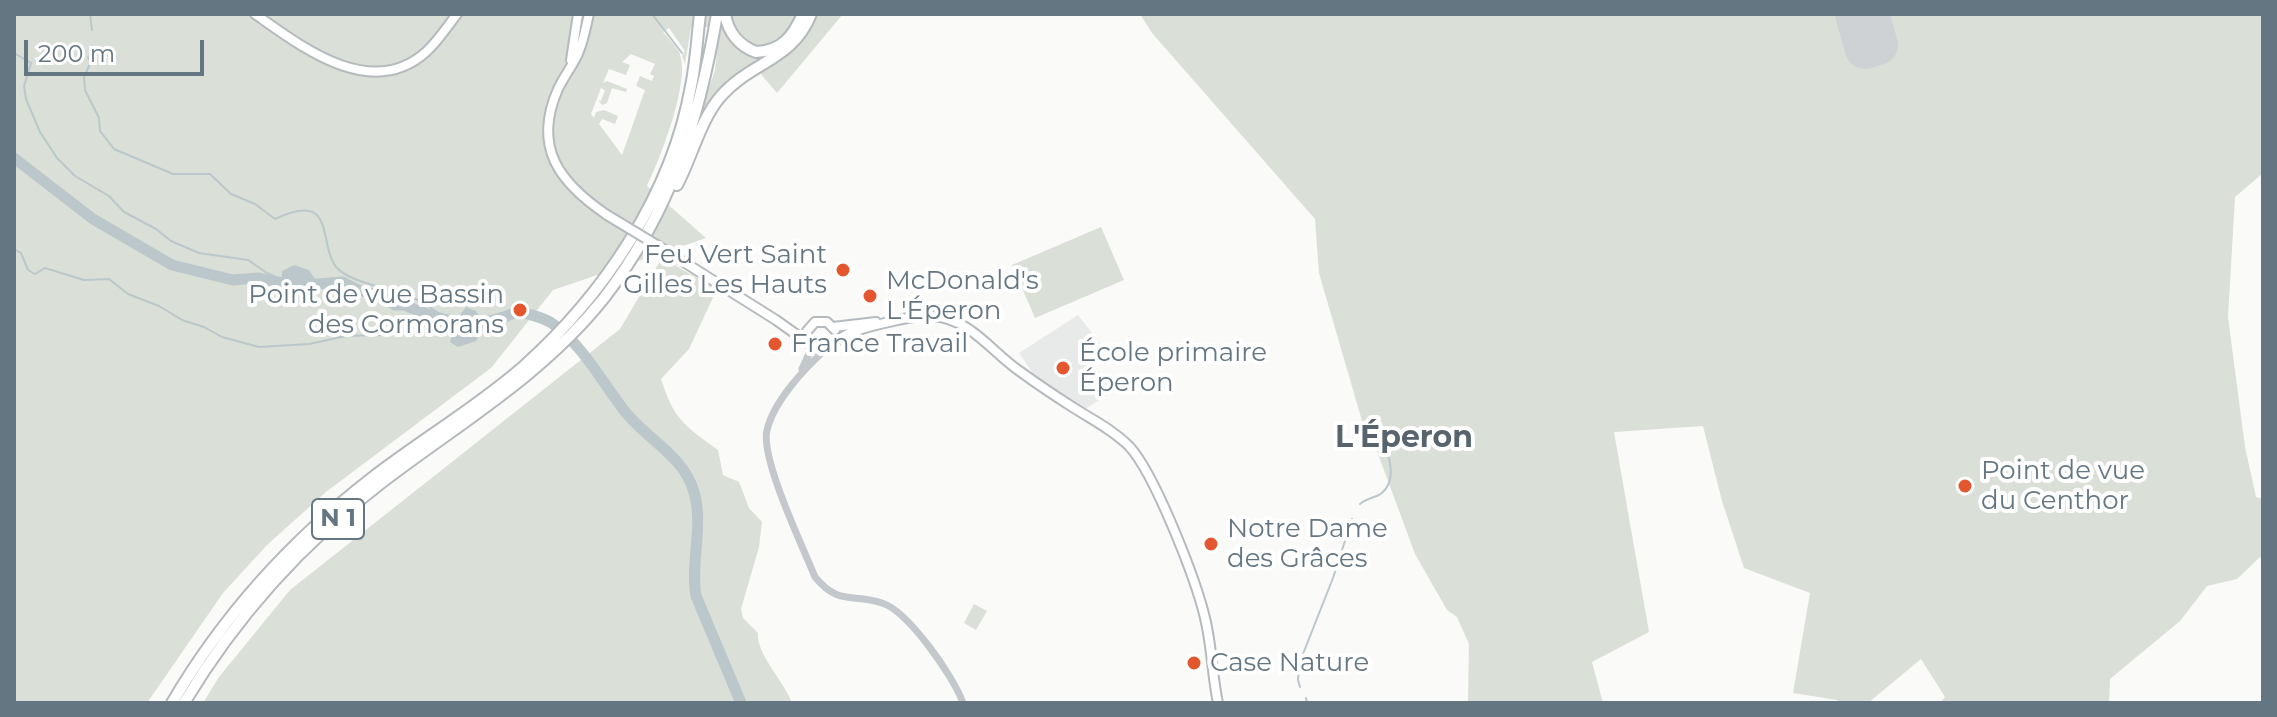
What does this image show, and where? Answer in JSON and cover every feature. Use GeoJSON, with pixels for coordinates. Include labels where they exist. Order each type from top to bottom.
{"type":"FeatureCollection","features":[{"type":"Feature","properties":{"kind":"highway","name":"N 1"},"geometry":{"type":"LineString","coordinates":[[172,703],[225,624],[292,548],[373,477],[526,370],[593,292],[637,230],[671,155],[691,86],[700,14]]}},
{"type":"Feature","properties":{"kind":"highway","name":"N 1"},"geometry":{"type":"LineString","coordinates":[[184,703],[211,660],[251,608],[326,530],[526,370],[603,298],[656,217],[695,121],[717,14]]}},
{"type":"Feature","properties":{"kind":"highway"},"geometry":{"type":"LineString","coordinates":[[725,14],[739,43],[756,52],[766,52],[786,42],[803,14]]}},
{"type":"Feature","properties":{"kind":"highway"},"geometry":{"type":"LineString","coordinates":[[656,217],[683,174],[717,102],[739,79],[794,44],[802,35],[811,14]]}},
{"type":"Feature","properties":{"kind":"main road"},"geometry":{"type":"LineString","coordinates":[[255,14],[329,60],[357,71],[370,72],[399,68],[424,53],[457,14]]}},
{"type":"Feature","properties":{"kind":"main road"},"geometry":{"type":"LineString","coordinates":[[583,14],[583,36],[551,109],[550,151],[568,185],[607,215],[776,320],[809,344],[825,350],[847,334],[928,315],[943,317],[962,324],[1037,384],[1113,432],[1136,454],[1166,514],[1200,600],[1206,621],[1217,702]]}},
{"type":"Feature","properties":{"kind":"main road"},"geometry":{"type":"LineString","coordinates":[[570,68],[583,14]]}},
{"type":"Feature","properties":{"kind":"main road"},"geometry":{"type":"LineString","coordinates":[[776,320],[809,328],[821,321],[833,327],[901,320]]}},
{"type":"Feature","properties":{"kind":"main road"},"geometry":{"type":"LineString","coordinates":[[833,327],[836,334],[834,343]]}},
{"type":"Feature","properties":{"kind":"main road"},"geometry":{"type":"LineString","coordinates":[[809,328],[809,344]]}},
{"type":"Feature","properties":{"kind":"street"},"geometry":{"type":"LineString","coordinates":[[809,344],[799,375],[771,420],[766,439],[773,470],[815,577],[837,597],[883,603],[894,608],[945,666],[963,703]]}},
{"type":"Feature","properties":{"kind":"street"},"geometry":{"type":"LineString","coordinates":[[799,375],[825,350]]}},
{"type":"Feature","properties":{"kind":"shaded area"},"geometry":{"type":"Polygon","coordinates":[[[14,14],[843,14],[777,93],[753,65],[726,81],[700,115],[715,70],[719,35],[707,27],[691,27],[685,64],[682,56],[685,51],[669,28],[663,32],[679,52],[681,80],[673,119],[647,186],[706,238],[553,290],[491,368],[326,492],[267,545],[223,593],[147,703],[14,703],[14,14]],[[631,54],[622,62],[630,65],[626,75],[609,69],[603,83],[607,81],[627,89],[626,92],[612,88],[607,103],[602,105],[598,100],[601,101],[605,90],[601,88],[591,114],[594,118],[596,112],[604,110],[618,116],[615,124],[602,119],[599,124],[622,155],[645,90],[636,86],[640,76],[652,81],[654,76],[650,74],[655,64],[631,54]]]}},
{"type":"Feature","properties":{"kind":"shaded area"},"geometry":{"type":"Polygon","coordinates":[[[1140,14],[2263,14],[2263,173],[2235,197],[2228,317],[2245,447],[2256,497],[2263,499],[2263,559],[2260,557],[2237,579],[2207,586],[2180,621],[2110,679],[2109,703],[1940,703],[1945,697],[1921,659],[1868,703],[1840,703],[1793,693],[1810,593],[1744,568],[1722,501],[1703,426],[1614,432],[1649,632],[1592,662],[1603,703],[1468,703],[1469,644],[1457,617],[1447,610],[1415,554],[1374,443],[1365,431],[1319,273],[1315,219],[1152,33],[1140,14]]]}},
{"type":"Feature","properties":{"kind":"shaded area"},"geometry":{"type":"Polygon","coordinates":[[[1101,227],[1124,280],[1035,318],[1012,265],[1101,227]]]}},
{"type":"Feature","properties":{"kind":"shaded area"},"geometry":{"type":"Polygon","coordinates":[[[662,258],[717,289],[689,349],[661,379],[676,413],[688,427],[718,450],[723,475],[739,482],[749,508],[762,522],[759,547],[741,609],[743,618],[758,633],[761,650],[792,703],[203,703],[219,677],[290,590],[620,329],[662,258]]]}},
{"type":"Feature","properties":{"kind":"shaded area"},"geometry":{"type":"Polygon","coordinates":[[[294,265],[309,270],[318,284],[306,306],[287,293],[283,283],[282,271],[294,265]]]}},
{"type":"Feature","properties":{"kind":"shaded area"},"geometry":{"type":"Polygon","coordinates":[[[466,307],[476,311],[485,323],[476,341],[458,347],[450,342],[457,319],[466,307]]]}},
{"type":"Feature","properties":{"kind":"shaded area","name":"École primaire Éperon"},"geometry":{"type":"Polygon","coordinates":[[[1078,315],[1103,347],[1089,357],[1112,392],[1085,409],[1036,378],[1019,353],[1078,315]]]}},
{"type":"Feature","properties":{"kind":"shaded area"},"geometry":{"type":"Polygon","coordinates":[[[974,604],[987,611],[976,630],[964,623],[974,604]]]}},
{"type":"Feature","properties":{"kind":"waterway"},"geometry":{"type":"LineString","coordinates":[[90,14],[92,30]]}},
{"type":"Feature","properties":{"kind":"waterway"},"geometry":{"type":"LineString","coordinates":[[652,14],[682,53]]}},
{"type":"Feature","properties":{"kind":"waterway"},"geometry":{"type":"LineString","coordinates":[[14,53],[31,63],[24,86],[40,132],[57,158],[75,176],[109,196],[124,212],[171,241],[199,253],[248,260],[282,280]]}},
{"type":"Feature","properties":{"kind":"waterway"},"geometry":{"type":"LineString","coordinates":[[88,57],[91,62],[84,77],[85,90],[99,118],[100,131],[114,149],[173,174],[210,174],[231,194],[255,204],[275,219],[295,212],[308,211],[317,215],[331,258],[343,273],[412,297],[449,321]]}},
{"type":"Feature","properties":{"kind":"waterway"},"geometry":{"type":"LineString","coordinates":[[14,158],[93,219],[172,265],[233,280],[258,278],[282,283],[342,282],[382,296],[395,305],[461,323],[503,318],[519,311],[553,324],[583,353],[623,409],[673,457],[689,479],[698,518],[696,596],[741,703]]}},
{"type":"Feature","properties":{"kind":"waterway"},"geometry":{"type":"LineString","coordinates":[[14,249],[21,253],[28,270],[35,274],[45,268],[84,280],[109,279],[128,294],[159,306],[182,320],[222,337],[259,347],[309,344],[346,336],[381,335],[448,322]]}},
{"type":"Feature","properties":{"kind":"waterway"},"geometry":{"type":"LineString","coordinates":[[1360,504],[1379,495],[1389,483],[1391,468],[1382,438]]}},
{"type":"Feature","properties":{"kind":"waterway"},"geometry":{"type":"LineString","coordinates":[[1300,687],[1299,664],[1333,578],[1352,519]]}},
{"type":"Feature","properties":{"kind":"waterway"},"geometry":{"type":"LineString","coordinates":[[1306,698],[1307,703]]}},
{"type":"Feature","properties":{"kind":"runway"},"geometry":{"type":"LineString","coordinates":[[1855,14],[1865,49],[1878,45],[1869,14]]}},
{"type":"Feature","properties":{"kind":"place","name":"Feu Vert Saint Gilles Les Hauts"},"geometry":{"type":"Point","coordinates":[843,270]}},
{"type":"Feature","properties":{"kind":"place","name":"McDonald's L'Éperon"},"geometry":{"type":"Point","coordinates":[870,296]}},
{"type":"Feature","properties":{"kind":"place","name":"Point de vue Bassin des Cormorans"},"geometry":{"type":"Point","coordinates":[520,310]}},
{"type":"Feature","properties":{"kind":"place","name":"France Travail"},"geometry":{"type":"Point","coordinates":[775,344]}},
{"type":"Feature","properties":{"kind":"place","name":"École primaire Éperon"},"geometry":{"type":"Point","coordinates":[1063,368]}},
{"type":"Feature","properties":{"kind":"place","name":"Point de vue du Centhor"},"geometry":{"type":"Point","coordinates":[1965,486]}},
{"type":"Feature","properties":{"kind":"place","name":"Notre Dame des Grâces"},"geometry":{"type":"Point","coordinates":[1211,544]}},
{"type":"Feature","properties":{"kind":"place","name":"Case Nature"},"geometry":{"type":"Point","coordinates":[1194,663]}},
{"type":"Feature","properties":{"kind":"district","name":"L'Éperon"},"geometry":{"type":"Point","coordinates":[1404,438]}}]}
